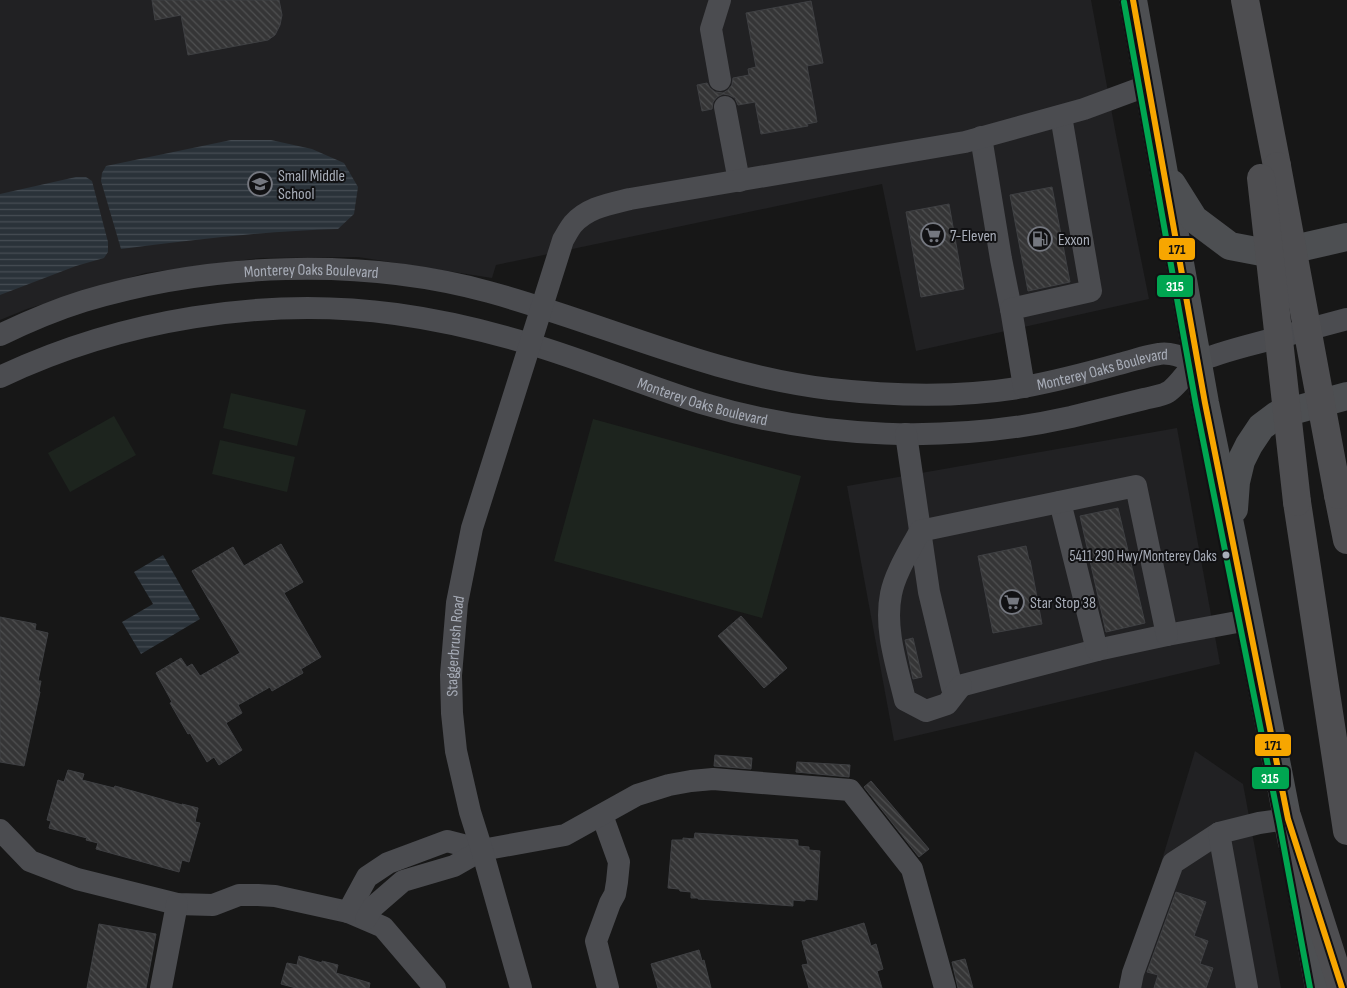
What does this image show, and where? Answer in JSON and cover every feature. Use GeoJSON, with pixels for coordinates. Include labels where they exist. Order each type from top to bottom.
{"type":"FeatureCollection","features":[{"type":"Feature","properties":{"kind":"highway"},"geometry":{"type":"LineString","coordinates":[[1245,0],[1257,66],[1269,172],[1297,502],[1347,831]]}},
{"type":"Feature","properties":{"kind":"highway"},"geometry":{"type":"LineString","coordinates":[[1269,172],[1347,540]]}},
{"type":"Feature","properties":{"kind":"highway"},"geometry":{"type":"LineString","coordinates":[[1288,819],[1342,988]]}},
{"type":"Feature","properties":{"kind":"main road"},"geometry":{"type":"LineString","coordinates":[[1133,0],[1204,403],[1232,534],[1319,988]]}},
{"type":"Feature","properties":{"kind":"main road"},"geometry":{"type":"LineString","coordinates":[[1164,172],[1194,219],[1230,246],[1272,254],[1347,237]]}},
{"type":"Feature","properties":{"kind":"main road"},"geometry":{"type":"LineString","coordinates":[[1232,534],[1236,482],[1248,444],[1261,428],[1277,415],[1347,396]]}},
{"type":"Feature","properties":{"kind":"street"},"geometry":{"type":"LineString","coordinates":[[720,0],[711,29],[720,80]]}},
{"type":"Feature","properties":{"kind":"street","name":"Staggerbrush Road"},"geometry":{"type":"LineString","coordinates":[[521,988],[470,812],[456,751],[451,675],[457,603],[472,528],[562,240],[573,224],[593,209],[630,199],[956,143],[981,137],[1084,110],[1149,85]]}},
{"type":"Feature","properties":{"kind":"street"},"geometry":{"type":"LineString","coordinates":[[725,107],[739,181]]}},
{"type":"Feature","properties":{"kind":"street"},"geometry":{"type":"LineString","coordinates":[[1011,309],[1091,291],[1060,116]]}},
{"type":"Feature","properties":{"kind":"street"},"geometry":{"type":"LineString","coordinates":[[981,137],[1024,387]]}},
{"type":"Feature","properties":{"kind":"street","name":"Monterey Oaks Boulevard"},"geometry":{"type":"LineString","coordinates":[[0,334],[83,302],[143,287],[212,274],[273,270],[336,269],[440,281],[487,291],[708,364],[749,375],[790,383],[872,393],[912,395],[991,391],[1024,387],[1099,370],[1164,352],[1197,360],[1170,392],[1108,408],[1032,425],[980,431],[906,434],[866,433],[757,418],[701,403],[530,344],[477,330],[396,314],[314,308],[220,314],[162,323],[121,332],[30,363],[0,377]]}},
{"type":"Feature","properties":{"kind":"street"},"geometry":{"type":"LineString","coordinates":[[1197,360],[1347,319]]}},
{"type":"Feature","properties":{"kind":"street"},"geometry":{"type":"LineString","coordinates":[[906,434],[928,592],[952,688],[1097,650],[1248,620]]}},
{"type":"Feature","properties":{"kind":"street"},"geometry":{"type":"LineString","coordinates":[[920,531],[1136,486],[1167,635]]}},
{"type":"Feature","properties":{"kind":"street"},"geometry":{"type":"LineString","coordinates":[[1060,502],[1097,650]]}},
{"type":"Feature","properties":{"kind":"street"},"geometry":{"type":"LineString","coordinates":[[920,531],[898,572],[891,592],[888,613],[905,700],[926,711],[947,704],[961,686]]}},
{"type":"Feature","properties":{"kind":"street"},"geometry":{"type":"LineString","coordinates":[[357,915],[373,907],[403,881],[454,866],[482,850],[565,835],[637,796],[669,785],[713,779],[850,790],[912,869],[945,988]]}},
{"type":"Feature","properties":{"kind":"street"},"geometry":{"type":"LineString","coordinates":[[602,815],[619,862],[615,894],[596,941],[608,988]]}},
{"type":"Feature","properties":{"kind":"street"},"geometry":{"type":"LineString","coordinates":[[1130,988],[1133,973],[1173,863],[1219,833],[1259,823],[1288,819]]}},
{"type":"Feature","properties":{"kind":"street"},"geometry":{"type":"LineString","coordinates":[[0,830],[30,861],[77,879],[177,904],[213,905],[239,895],[258,894],[275,896],[357,915],[383,927],[435,988]]}},
{"type":"Feature","properties":{"kind":"street"},"geometry":{"type":"LineString","coordinates":[[1219,833],[1247,988]]}},
{"type":"Feature","properties":{"kind":"street"},"geometry":{"type":"LineString","coordinates":[[161,988],[177,904]]}},
{"type":"Feature","properties":{"kind":"shaded area"},"geometry":{"type":"Polygon","coordinates":[[[0,0],[1091,0],[1149,299],[916,351],[882,184],[496,265],[492,278],[358,257],[260,258],[145,273],[27,309],[0,320],[0,0]]]}},
{"type":"Feature","properties":{"kind":"shaded area"},"geometry":{"type":"Polygon","coordinates":[[[231,140],[271,140],[312,149],[344,163],[358,187],[354,214],[338,229],[256,234],[121,249],[101,181],[102,173],[106,166],[231,140]]]}},
{"type":"Feature","properties":{"kind":"shaded area"},"geometry":{"type":"Polygon","coordinates":[[[76,177],[86,177],[92,181],[108,242],[108,252],[104,258],[76,266],[0,295],[0,194],[76,177]]]}},
{"type":"Feature","properties":{"kind":"shaded area"},"geometry":{"type":"Polygon","coordinates":[[[231,393],[306,410],[297,446],[223,428],[231,393]]]}},
{"type":"Feature","properties":{"kind":"shaded area"},"geometry":{"type":"Polygon","coordinates":[[[114,416],[136,455],[70,492],[48,453],[114,416]]]}},
{"type":"Feature","properties":{"kind":"shaded area"},"geometry":{"type":"Polygon","coordinates":[[[593,419],[801,476],[762,618],[554,561],[593,419]]]}},
{"type":"Feature","properties":{"kind":"shaded area"},"geometry":{"type":"Polygon","coordinates":[[[1177,428],[1220,664],[894,741],[847,486],[1177,428]]]}},
{"type":"Feature","properties":{"kind":"shaded area"},"geometry":{"type":"Polygon","coordinates":[[[220,440],[295,457],[287,492],[212,474],[220,440]]]}},
{"type":"Feature","properties":{"kind":"shaded area"},"geometry":{"type":"Polygon","coordinates":[[[163,555],[200,619],[141,654],[122,622],[153,604],[134,572],[163,555]]]}},
{"type":"Feature","properties":{"kind":"shaded area"},"geometry":{"type":"Polygon","coordinates":[[[1195,751],[1243,784],[1281,988],[1123,988],[1195,751]]]}},
{"type":"Feature","properties":{"kind":"building"},"geometry":{"type":"Polygon","coordinates":[[[152,0],[279,0],[282,15],[275,35],[268,40],[188,55],[181,15],[155,20],[152,0]]]}},
{"type":"Feature","properties":{"kind":"building"},"geometry":{"type":"Polygon","coordinates":[[[811,1],[823,63],[807,66],[817,122],[807,124],[808,126],[761,134],[755,102],[738,105],[735,98],[723,94],[713,102],[712,109],[702,111],[697,85],[707,83],[715,92],[723,93],[732,85],[733,78],[749,75],[748,69],[756,67],[746,13],[811,1]]]}},
{"type":"Feature","properties":{"kind":"building","name":"Exxon"},"geometry":{"type":"Polygon","coordinates":[[[1052,187],[1070,282],[1028,291],[1010,195],[1052,187]]]}},
{"type":"Feature","properties":{"kind":"building","name":"7-Eleven"},"geometry":{"type":"Polygon","coordinates":[[[949,204],[964,289],[921,297],[906,212],[949,204]]]}},
{"type":"Feature","properties":{"kind":"building"},"geometry":{"type":"Polygon","coordinates":[[[1118,508],[1145,623],[1106,632],[1080,516],[1118,508]]]}},
{"type":"Feature","properties":{"kind":"building"},"geometry":{"type":"Polygon","coordinates":[[[281,544],[303,582],[284,593],[321,657],[301,669],[303,673],[272,691],[270,687],[238,705],[242,713],[226,723],[242,750],[219,765],[214,757],[207,762],[170,703],[172,702],[156,673],[181,658],[187,667],[192,664],[200,676],[240,653],[192,571],[233,547],[244,566],[281,544]]]}},
{"type":"Feature","properties":{"kind":"building","name":"Star Stop 38"},"geometry":{"type":"Polygon","coordinates":[[[1026,546],[1042,624],[993,633],[978,556],[1026,546]]]}},
{"type":"Feature","properties":{"kind":"building"},"geometry":{"type":"Polygon","coordinates":[[[741,616],[787,668],[764,688],[718,636],[741,616]]]}},
{"type":"Feature","properties":{"kind":"building"},"geometry":{"type":"Polygon","coordinates":[[[0,617],[36,624],[35,630],[48,633],[38,681],[41,681],[40,692],[24,766],[0,762],[0,617]]]}},
{"type":"Feature","properties":{"kind":"building"},"geometry":{"type":"Polygon","coordinates":[[[913,638],[922,677],[913,679],[905,640],[913,638]]]}},
{"type":"Feature","properties":{"kind":"building"},"geometry":{"type":"Polygon","coordinates":[[[715,755],[752,758],[751,769],[714,766],[715,755]]]}},
{"type":"Feature","properties":{"kind":"building"},"geometry":{"type":"Polygon","coordinates":[[[797,762],[850,765],[849,777],[796,772],[797,762]]]}},
{"type":"Feature","properties":{"kind":"building"},"geometry":{"type":"Polygon","coordinates":[[[68,770],[84,774],[82,780],[114,788],[115,786],[198,808],[195,822],[200,823],[189,862],[182,860],[179,872],[96,849],[98,843],[86,840],[87,838],[49,828],[51,821],[47,820],[58,780],[64,782],[68,770]]]}},
{"type":"Feature","properties":{"kind":"building"},"geometry":{"type":"Polygon","coordinates":[[[871,781],[929,849],[919,857],[864,787],[871,781]]]}},
{"type":"Feature","properties":{"kind":"building"},"geometry":{"type":"Polygon","coordinates":[[[695,833],[798,840],[798,846],[820,851],[817,900],[793,900],[793,906],[698,899],[691,898],[691,892],[668,888],[672,840],[694,839],[695,833]]]}},
{"type":"Feature","properties":{"kind":"building"},"geometry":{"type":"Polygon","coordinates":[[[1176,892],[1206,902],[1194,936],[1208,941],[1200,964],[1213,968],[1206,988],[1154,988],[1158,975],[1147,972],[1176,892]]]}},
{"type":"Feature","properties":{"kind":"building"},"geometry":{"type":"Polygon","coordinates":[[[864,923],[871,946],[876,944],[883,969],[877,971],[882,988],[809,988],[802,965],[808,964],[802,941],[864,923]]]}},
{"type":"Feature","properties":{"kind":"building"},"geometry":{"type":"Polygon","coordinates":[[[99,924],[156,934],[146,988],[87,988],[99,924]]]}},
{"type":"Feature","properties":{"kind":"building"},"geometry":{"type":"Polygon","coordinates":[[[699,950],[702,961],[704,960],[711,988],[658,988],[651,964],[699,950]]]}},
{"type":"Feature","properties":{"kind":"building"},"geometry":{"type":"Polygon","coordinates":[[[299,956],[322,963],[322,961],[338,965],[336,973],[370,983],[369,988],[296,988],[281,984],[287,963],[297,965],[299,956]]]}},
{"type":"Feature","properties":{"kind":"building"},"geometry":{"type":"Polygon","coordinates":[[[965,959],[973,988],[958,988],[952,962],[965,959]]]}},
{"type":"Feature","properties":{"kind":"transit line","name":"171"},"geometry":{"type":"LineString","coordinates":[[1133,0],[1205,403],[1288,819],[1342,988]]}},
{"type":"Feature","properties":{"kind":"transit line","name":"315"},"geometry":{"type":"LineString","coordinates":[[1124,2],[1196,405],[1279,821],[1310,988]]}},
{"type":"Feature","properties":{"kind":"place","name":"Small Middle School"},"geometry":{"type":"Point","coordinates":[260,184]}},
{"type":"Feature","properties":{"kind":"place","name":"7-Eleven"},"geometry":{"type":"Point","coordinates":[933,235]}},
{"type":"Feature","properties":{"kind":"place","name":"Exxon"},"geometry":{"type":"Point","coordinates":[1040,239]}},
{"type":"Feature","properties":{"kind":"place","name":"5411 290 Hwy/Monterey Oaks"},"geometry":{"type":"Point","coordinates":[1226,555]}},
{"type":"Feature","properties":{"kind":"place","name":"Star Stop 38"},"geometry":{"type":"Point","coordinates":[1012,602]}}]}
